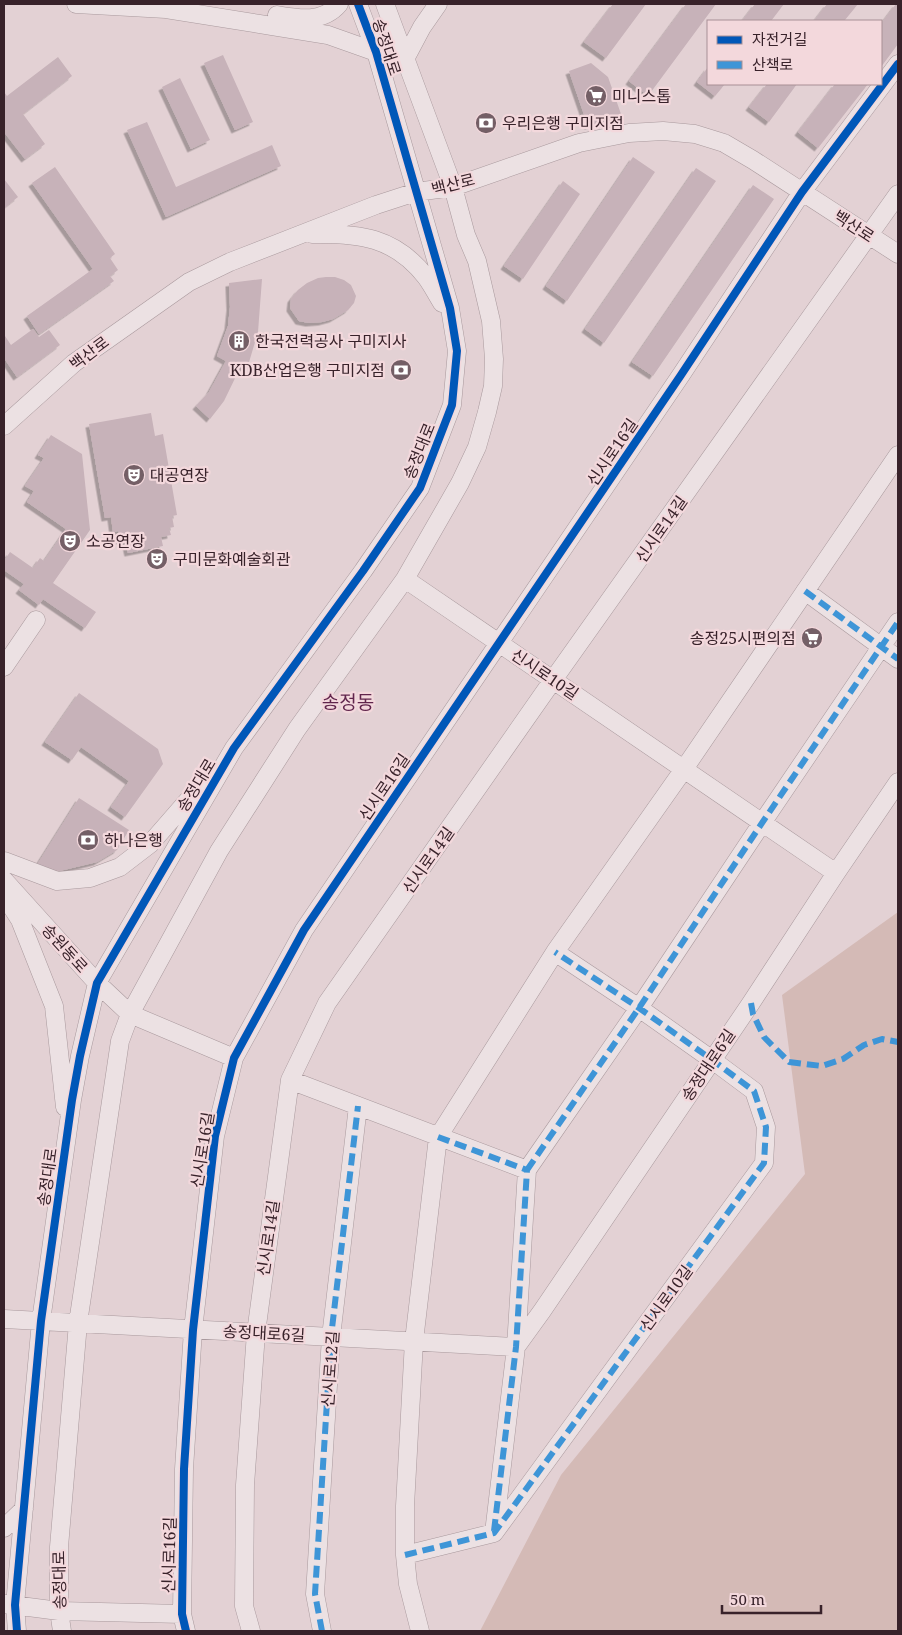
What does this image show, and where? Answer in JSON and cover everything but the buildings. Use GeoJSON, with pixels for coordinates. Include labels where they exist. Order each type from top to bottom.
{"type":"FeatureCollection","features":[{"type":"Feature","properties":{"kind":"street"},"geometry":{"type":"LineString","coordinates":[[76,4],[160,6],[328,35],[376,52]]}},
{"type":"Feature","properties":{"kind":"street"},"geometry":{"type":"LineString","coordinates":[[209,4],[297,18],[319,17],[332,12],[339,4]]}},
{"type":"Feature","properties":{"kind":"street","name":"송정대로"},"geometry":{"type":"LineString","coordinates":[[17,1631],[9,1604],[24,1509],[41,1322],[67,1132],[80,1056],[96,983],[234,748],[363,571],[420,488],[452,405],[457,352],[450,308],[376,52],[358,4]]}},
{"type":"Feature","properties":{"kind":"street","name":"송정대로"},"geometry":{"type":"LineString","coordinates":[[62,1631],[59,1611],[59,1547],[78,1323],[120,1041],[130,1014],[219,851],[297,729],[405,579],[460,483],[477,447],[487,412],[492,386],[494,359],[491,321],[477,262],[466,235],[453,187],[385,4]]}},
{"type":"Feature","properties":{"kind":"street"},"geometry":{"type":"LineString","coordinates":[[405,59],[422,27],[438,4]]}},
{"type":"Feature","properties":{"kind":"street","name":"신시로16길"},"geometry":{"type":"LineString","coordinates":[[186,1631],[182,1614],[184,1469],[193,1330],[215,1136],[234,1058],[304,930],[802,192],[898,64]]}},
{"type":"Feature","properties":{"kind":"street","name":"백산로"},"geometry":{"type":"LineString","coordinates":[[4,426],[74,363],[167,296],[189,282],[230,262],[296,235],[416,192],[453,187],[579,143],[630,133],[663,131],[695,134],[724,144],[898,254]]}},
{"type":"Feature","properties":{"kind":"street","name":"신시로14길"},"geometry":{"type":"LineString","coordinates":[[251,1631],[244,1606],[245,1485],[256,1333],[290,1080],[327,1004],[553,680],[898,194]]}},
{"type":"Feature","properties":{"kind":"street"},"geometry":{"type":"LineString","coordinates":[[296,235],[342,234],[374,238],[393,247],[426,277],[452,322]]}},
{"type":"Feature","properties":{"kind":"street"},"geometry":{"type":"LineString","coordinates":[[420,1631],[408,1584],[405,1555],[405,1506],[414,1341],[438,1137],[555,952],[684,769],[898,456]]}},
{"type":"Feature","properties":{"kind":"street","name":"신시로10길"},"geometry":{"type":"LineString","coordinates":[[405,579],[836,873]]}},
{"type":"Feature","properties":{"kind":"street"},"geometry":{"type":"LineString","coordinates":[[805,591],[898,660]]}},
{"type":"Feature","properties":{"kind":"street"},"geometry":{"type":"LineString","coordinates":[[4,667],[36,620]]}},
{"type":"Feature","properties":{"kind":"street"},"geometry":{"type":"LineString","coordinates":[[290,1080],[527,1170],[639,1008],[898,622]]}},
{"type":"Feature","properties":{"kind":"street"},"geometry":{"type":"LineString","coordinates":[[4,861],[57,881],[90,878],[120,868],[150,844],[234,748]]}},
{"type":"Feature","properties":{"kind":"street","name":"송정대로6길"},"geometry":{"type":"LineString","coordinates":[[516,1346],[542,1311],[751,1003],[898,782]]}},
{"type":"Feature","properties":{"kind":"street","name":"송원동로"},"geometry":{"type":"LineString","coordinates":[[4,880],[96,983],[130,1014]]}},
{"type":"Feature","properties":{"kind":"street"},"geometry":{"type":"LineString","coordinates":[[4,894],[20,920],[54,1006],[67,1132]]}},
{"type":"Feature","properties":{"kind":"street","name":"신시로10길"},"geometry":{"type":"LineString","coordinates":[[494,1533],[764,1163],[766,1127],[754,1091],[639,1008],[555,952]]}},
{"type":"Feature","properties":{"kind":"street"},"geometry":{"type":"LineString","coordinates":[[130,1014],[234,1058]]}},
{"type":"Feature","properties":{"kind":"street","name":"신시로12길"},"geometry":{"type":"LineString","coordinates":[[322,1631],[315,1594],[331,1337],[358,1106]]}},
{"type":"Feature","properties":{"kind":"street","name":"송정대로6길"},"geometry":{"type":"LineString","coordinates":[[494,1533],[516,1346],[527,1170]]}},
{"type":"Feature","properties":{"kind":"street","name":"송정대로6길"},"geometry":{"type":"LineString","coordinates":[[4,1319],[516,1346]]}},
{"type":"Feature","properties":{"kind":"street"},"geometry":{"type":"LineString","coordinates":[[4,1528],[24,1509]]}},
{"type":"Feature","properties":{"kind":"street"},"geometry":{"type":"LineString","coordinates":[[405,1555],[494,1533]]}},
{"type":"Feature","properties":{"kind":"street","name":"신시로16길"},"geometry":{"type":"LineString","coordinates":[[9,1604],[59,1611],[182,1614]]}},
{"type":"Feature","properties":{"kind":"shaded area"},"geometry":{"type":"Polygon","coordinates":[[[898,912],[898,1631],[480,1631],[561,1475],[805,1174],[782,995],[898,912]]]}},
{"type":"Feature","properties":{"kind":"marked path"},"geometry":{"type":"LineString","coordinates":[[805,591],[898,659]]}},
{"type":"Feature","properties":{"kind":"marked path"},"geometry":{"type":"LineString","coordinates":[[527,1170],[639,1008],[898,622]]}},
{"type":"Feature","properties":{"kind":"marked path"},"geometry":{"type":"LineString","coordinates":[[405,1555],[494,1533],[764,1163],[766,1127],[754,1091],[639,1008],[555,952]]}},
{"type":"Feature","properties":{"kind":"marked path"},"geometry":{"type":"LineString","coordinates":[[751,1003],[753,1014],[764,1037],[789,1062],[822,1066],[843,1059],[864,1045],[882,1039],[898,1042]]}},
{"type":"Feature","properties":{"kind":"marked path"},"geometry":{"type":"LineString","coordinates":[[322,1631],[315,1594],[331,1337],[358,1106]]}},
{"type":"Feature","properties":{"kind":"marked path"},"geometry":{"type":"LineString","coordinates":[[438,1137],[527,1170]]}},
{"type":"Feature","properties":{"kind":"marked path"},"geometry":{"type":"LineString","coordinates":[[494,1531],[516,1347],[527,1170]]}},
{"type":"Feature","properties":{"kind":"cycle path"},"geometry":{"type":"LineString","coordinates":[[17,1631],[15,1605],[41,1321],[72,1100],[97,983],[234,748],[363,571],[420,488],[452,405],[457,351],[450,308],[376,52],[358,4]]}},
{"type":"Feature","properties":{"kind":"cycle path"},"geometry":{"type":"LineString","coordinates":[[186,1631],[182,1614],[184,1469],[193,1330],[215,1136],[234,1058],[304,930],[681,375],[802,192],[898,64]]}},
{"type":"Feature","properties":{"kind":"place","name":"미니스톱"},"geometry":{"type":"Point","coordinates":[596,96]}},
{"type":"Feature","properties":{"kind":"place","name":"우리은행 구미지점"},"geometry":{"type":"Point","coordinates":[486,123]}},
{"type":"Feature","properties":{"kind":"place","name":"한국전력공사 구미지사"},"geometry":{"type":"Point","coordinates":[239,341]}},
{"type":"Feature","properties":{"kind":"place","name":"KDB산업은행 구미지점"},"geometry":{"type":"Point","coordinates":[401,370]}},
{"type":"Feature","properties":{"kind":"place","name":"대공연장"},"geometry":{"type":"Point","coordinates":[134,475]}},
{"type":"Feature","properties":{"kind":"place","name":"소공연장"},"geometry":{"type":"Point","coordinates":[70,541]}},
{"type":"Feature","properties":{"kind":"place","name":"구미문화예술회관"},"geometry":{"type":"Point","coordinates":[157,559]}},
{"type":"Feature","properties":{"kind":"place","name":"송정25시편의점"},"geometry":{"type":"Point","coordinates":[812,638]}},
{"type":"Feature","properties":{"kind":"place","name":"하나은행"},"geometry":{"type":"Point","coordinates":[88,840]}},
{"type":"Feature","properties":{"kind":"district","name":"송정동"},"geometry":{"type":"Point","coordinates":[348,702]}}]}
